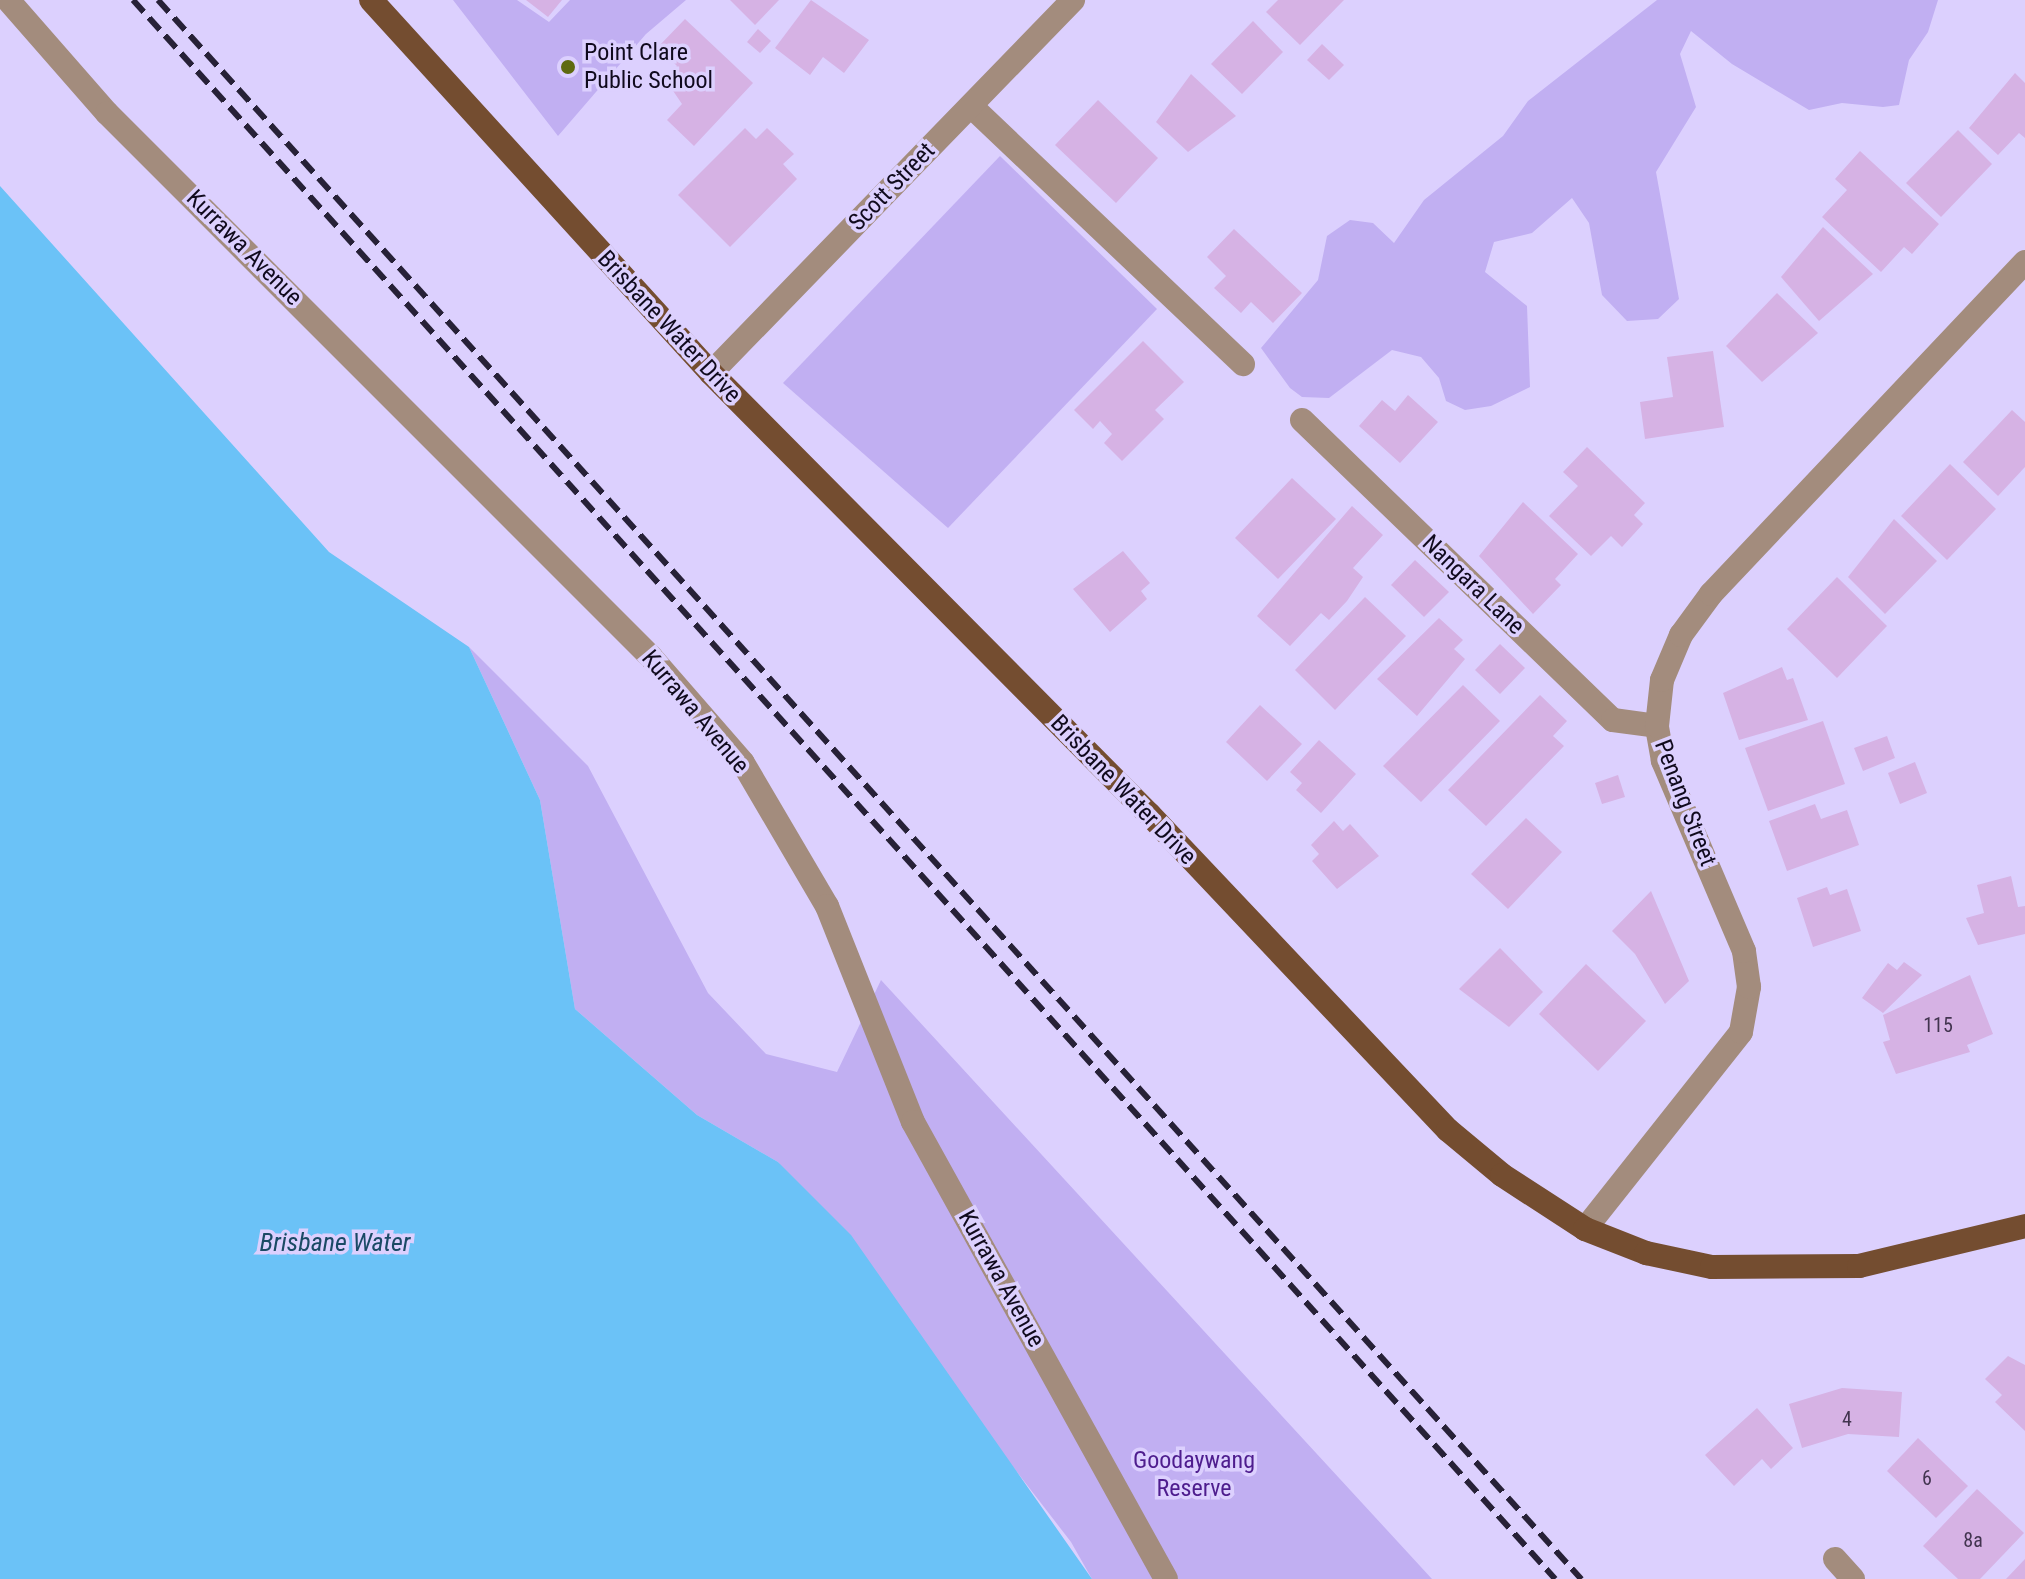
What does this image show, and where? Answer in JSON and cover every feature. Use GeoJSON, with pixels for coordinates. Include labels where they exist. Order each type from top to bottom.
{"type":"FeatureCollection","features":[{"type":"Feature","properties":{"kind":"main road","name":"Brisbane Water Drive"},"geometry":{"type":"LineString","coordinates":[[371,0],[711,373],[1149,814],[1448,1130],[1551,1211],[1585,1229],[1686,1262],[1777,1271],[1859,1266],[2025,1226]]}},
{"type":"Feature","properties":{"kind":"street","name":"Kurrawa Avenue"},"geometry":{"type":"LineString","coordinates":[[8,0],[107,113],[651,657],[743,763],[827,906],[913,1122],[1166,1579]]}},
{"type":"Feature","properties":{"kind":"street","name":"Scott Street"},"geometry":{"type":"LineString","coordinates":[[711,373],[1073,0]]}},
{"type":"Feature","properties":{"kind":"street"},"geometry":{"type":"LineString","coordinates":[[971,106],[1243,364]]}},
{"type":"Feature","properties":{"kind":"street","name":"Penang Street"},"geometry":{"type":"LineString","coordinates":[[1585,1229],[1741,1032],[1749,987],[1744,951],[1663,761],[1657,726],[1672,658],[1711,594],[2025,262]]}},
{"type":"Feature","properties":{"kind":"street","name":"Nangara Lane"},"geometry":{"type":"LineString","coordinates":[[1302,420],[1613,720],[1657,726]]}},
{"type":"Feature","properties":{"kind":"street"},"geometry":{"type":"LineString","coordinates":[[1835,1559],[1853,1579]]}},
{"type":"Feature","properties":{"kind":"green space","name":"Point Clare Public School"},"geometry":{"type":"Polygon","coordinates":[[[453,0],[517,0],[549,22],[570,0],[686,0],[646,34],[558,136],[453,0]]]}},
{"type":"Feature","properties":{"kind":"green space"},"geometry":{"type":"Polygon","coordinates":[[[1657,0],[1938,0],[1928,32],[1909,60],[1899,105],[1883,107],[1842,103],[1809,110],[1732,64],[1691,31],[1680,54],[1696,107],[1656,172],[1679,299],[1658,319],[1627,321],[1602,295],[1589,223],[1572,198],[1532,233],[1494,242],[1485,272],[1527,306],[1530,387],[1491,406],[1465,410],[1446,401],[1439,378],[1421,357],[1392,350],[1329,398],[1302,397],[1290,388],[1261,348],[1318,280],[1327,236],[1350,220],[1373,223],[1394,243],[1424,200],[1503,136],[1528,101],[1657,0]]]}},
{"type":"Feature","properties":{"kind":"green space"},"geometry":{"type":"Polygon","coordinates":[[[1000,156],[1157,309],[948,528],[783,383],[1000,156]]]}},
{"type":"Feature","properties":{"kind":"green space","name":"Goodaywang Reserve"},"geometry":{"type":"Polygon","coordinates":[[[469,647],[588,766],[708,993],[766,1054],[837,1072],[881,980],[1432,1579],[1092,1579],[1071,1542],[778,1162],[697,1115],[575,1009],[540,800],[469,647]]]}},
{"type":"Feature","properties":{"kind":"water","name":"Brisbane Water"},"geometry":{"type":"Polygon","coordinates":[[[0,186],[329,552],[469,647],[540,800],[575,1009],[697,1115],[778,1162],[851,1235],[1092,1579],[0,1579],[0,186]]]}},
{"type":"Feature","properties":{"kind":"building"},"geometry":{"type":"Polygon","coordinates":[[[526,0],[562,0],[548,17],[526,0]]]}},
{"type":"Feature","properties":{"kind":"building"},"geometry":{"type":"Polygon","coordinates":[[[730,0],[779,0],[755,25],[730,0]]]}},
{"type":"Feature","properties":{"kind":"building"},"geometry":{"type":"Polygon","coordinates":[[[811,0],[869,40],[844,73],[823,57],[810,75],[775,48],[811,0]]]}},
{"type":"Feature","properties":{"kind":"building"},"geometry":{"type":"Polygon","coordinates":[[[1278,0],[1344,0],[1300,45],[1266,12],[1278,0]]]}},
{"type":"Feature","properties":{"kind":"building"},"geometry":{"type":"Polygon","coordinates":[[[685,19],[753,83],[694,146],[667,120],[682,104],[665,79],[677,66],[658,47],[685,19]]]}},
{"type":"Feature","properties":{"kind":"building"},"geometry":{"type":"Polygon","coordinates":[[[1253,21],[1283,52],[1242,94],[1211,64],[1253,21]]]}},
{"type":"Feature","properties":{"kind":"building"},"geometry":{"type":"Polygon","coordinates":[[[758,29],[771,41],[760,53],[747,42],[758,29]]]}},
{"type":"Feature","properties":{"kind":"building"},"geometry":{"type":"Polygon","coordinates":[[[1322,44],[1344,65],[1329,80],[1307,60],[1322,44]]]}},
{"type":"Feature","properties":{"kind":"building"},"geometry":{"type":"Polygon","coordinates":[[[2015,73],[2025,83],[2025,138],[2019,133],[1998,155],[1969,128],[2015,73]]]}},
{"type":"Feature","properties":{"kind":"building"},"geometry":{"type":"Polygon","coordinates":[[[1191,74],[1236,116],[1188,152],[1156,122],[1191,74]]]}},
{"type":"Feature","properties":{"kind":"building"},"geometry":{"type":"Polygon","coordinates":[[[1098,100],[1158,158],[1116,203],[1055,145],[1098,100]]]}},
{"type":"Feature","properties":{"kind":"building"},"geometry":{"type":"Polygon","coordinates":[[[745,128],[756,139],[767,128],[794,154],[783,164],[797,179],[730,247],[678,195],[745,128]]]}},
{"type":"Feature","properties":{"kind":"building"},"geometry":{"type":"Polygon","coordinates":[[[1958,130],[1992,164],[1941,217],[1906,183],[1958,130]]]}},
{"type":"Feature","properties":{"kind":"building"},"geometry":{"type":"Polygon","coordinates":[[[1860,151],[1939,224],[1912,254],[1904,247],[1881,272],[1822,217],[1847,190],[1835,179],[1860,151]]]}},
{"type":"Feature","properties":{"kind":"building"},"geometry":{"type":"Polygon","coordinates":[[[1823,227],[1873,274],[1819,321],[1781,277],[1823,227]]]}},
{"type":"Feature","properties":{"kind":"building"},"geometry":{"type":"Polygon","coordinates":[[[1234,229],[1302,293],[1273,323],[1251,302],[1241,313],[1214,288],[1226,276],[1207,257],[1234,229]]]}},
{"type":"Feature","properties":{"kind":"building"},"geometry":{"type":"Polygon","coordinates":[[[1777,293],[1818,333],[1762,382],[1726,346],[1777,293]]]}},
{"type":"Feature","properties":{"kind":"building"},"geometry":{"type":"Polygon","coordinates":[[[1143,341],[1184,382],[1155,410],[1164,419],[1122,461],[1104,443],[1112,434],[1100,421],[1093,429],[1074,410],[1143,341]]]}},
{"type":"Feature","properties":{"kind":"building"},"geometry":{"type":"Polygon","coordinates":[[[1713,351],[1724,427],[1645,439],[1640,402],[1673,397],[1667,357],[1713,351]]]}},
{"type":"Feature","properties":{"kind":"building"},"geometry":{"type":"Polygon","coordinates":[[[1408,395],[1438,422],[1400,463],[1359,426],[1382,400],[1395,411],[1408,395]]]}},
{"type":"Feature","properties":{"kind":"building"},"geometry":{"type":"Polygon","coordinates":[[[2012,410],[2025,422],[2025,467],[1998,496],[1963,462],[2012,410]]]}},
{"type":"Feature","properties":{"kind":"building"},"geometry":{"type":"Polygon","coordinates":[[[1587,447],[1645,503],[1634,515],[1643,524],[1622,547],[1611,536],[1591,556],[1549,516],[1578,486],[1563,472],[1587,447]]]}},
{"type":"Feature","properties":{"kind":"building"},"geometry":{"type":"Polygon","coordinates":[[[1950,464],[1996,509],[1947,560],[1901,516],[1950,464]]]}},
{"type":"Feature","properties":{"kind":"building"},"geometry":{"type":"Polygon","coordinates":[[[1292,478],[1336,519],[1278,579],[1235,538],[1292,478]]]}},
{"type":"Feature","properties":{"kind":"building"},"geometry":{"type":"Polygon","coordinates":[[[1523,502],[1578,554],[1555,579],[1561,585],[1533,614],[1479,556],[1523,502]]]}},
{"type":"Feature","properties":{"kind":"building"},"geometry":{"type":"Polygon","coordinates":[[[1352,506],[1383,535],[1353,568],[1363,577],[1347,601],[1329,620],[1321,613],[1290,646],[1257,616],[1352,506]]]}},
{"type":"Feature","properties":{"kind":"building"},"geometry":{"type":"Polygon","coordinates":[[[1894,519],[1937,561],[1885,614],[1848,577],[1894,519]]]}},
{"type":"Feature","properties":{"kind":"building"},"geometry":{"type":"Polygon","coordinates":[[[1123,551],[1150,583],[1141,591],[1147,599],[1110,632],[1073,589],[1123,551]]]}},
{"type":"Feature","properties":{"kind":"building"},"geometry":{"type":"Polygon","coordinates":[[[1415,560],[1449,592],[1424,617],[1391,585],[1415,560]]]}},
{"type":"Feature","properties":{"kind":"building"},"geometry":{"type":"Polygon","coordinates":[[[1837,577],[1887,626],[1837,678],[1787,629],[1837,577]]]}},
{"type":"Feature","properties":{"kind":"building"},"geometry":{"type":"Polygon","coordinates":[[[1365,597],[1406,636],[1335,710],[1295,670],[1365,597]]]}},
{"type":"Feature","properties":{"kind":"building"},"geometry":{"type":"Polygon","coordinates":[[[1439,618],[1463,640],[1454,649],[1465,659],[1417,716],[1377,679],[1439,618]]]}},
{"type":"Feature","properties":{"kind":"building"},"geometry":{"type":"Polygon","coordinates":[[[1500,644],[1525,668],[1500,694],[1475,670],[1500,644]]]}},
{"type":"Feature","properties":{"kind":"building"},"geometry":{"type":"Polygon","coordinates":[[[1782,667],[1787,680],[1793,678],[1808,720],[1739,740],[1723,693],[1782,667]]]}},
{"type":"Feature","properties":{"kind":"building"},"geometry":{"type":"Polygon","coordinates":[[[1463,685],[1500,721],[1421,802],[1383,766],[1463,685]]]}},
{"type":"Feature","properties":{"kind":"building"},"geometry":{"type":"Polygon","coordinates":[[[1540,695],[1567,721],[1553,736],[1564,746],[1486,826],[1448,790],[1540,695]]]}},
{"type":"Feature","properties":{"kind":"building"},"geometry":{"type":"Polygon","coordinates":[[[1260,705],[1302,744],[1267,781],[1226,742],[1260,705]]]}},
{"type":"Feature","properties":{"kind":"building"},"geometry":{"type":"Polygon","coordinates":[[[1823,721],[1845,784],[1768,811],[1745,748],[1823,721]]]}},
{"type":"Feature","properties":{"kind":"building"},"geometry":{"type":"Polygon","coordinates":[[[1887,736],[1895,758],[1863,771],[1854,748],[1887,736]]]}},
{"type":"Feature","properties":{"kind":"building"},"geometry":{"type":"Polygon","coordinates":[[[1319,740],[1356,774],[1321,813],[1296,790],[1302,783],[1290,772],[1319,740]]]}},
{"type":"Feature","properties":{"kind":"building"},"geometry":{"type":"Polygon","coordinates":[[[1915,762],[1927,793],[1900,804],[1888,773],[1915,762]]]}},
{"type":"Feature","properties":{"kind":"building"},"geometry":{"type":"Polygon","coordinates":[[[1618,775],[1625,797],[1602,804],[1595,783],[1618,775]]]}},
{"type":"Feature","properties":{"kind":"building"},"geometry":{"type":"Polygon","coordinates":[[[1815,804],[1821,819],[1847,810],[1859,845],[1787,871],[1769,821],[1815,804]]]}},
{"type":"Feature","properties":{"kind":"building"},"geometry":{"type":"Polygon","coordinates":[[[1526,818],[1562,852],[1508,909],[1471,874],[1526,818]]]}},
{"type":"Feature","properties":{"kind":"building"},"geometry":{"type":"Polygon","coordinates":[[[1334,821],[1343,831],[1350,824],[1379,856],[1337,889],[1312,861],[1319,854],[1311,845],[1334,821]]]}},
{"type":"Feature","properties":{"kind":"building"},"geometry":{"type":"Polygon","coordinates":[[[2011,876],[2018,907],[2025,906],[2025,934],[1978,945],[1966,918],[1984,913],[1977,885],[2011,876]]]}},
{"type":"Feature","properties":{"kind":"building"},"geometry":{"type":"Polygon","coordinates":[[[1827,887],[1830,895],[1847,889],[1861,931],[1813,947],[1797,898],[1827,887]]]}},
{"type":"Feature","properties":{"kind":"building"},"geometry":{"type":"Polygon","coordinates":[[[1651,891],[1689,981],[1665,1004],[1635,954],[1612,931],[1651,891]]]}},
{"type":"Feature","properties":{"kind":"building"},"geometry":{"type":"Polygon","coordinates":[[[1500,948],[1543,992],[1509,1027],[1459,989],[1500,948]]]}},
{"type":"Feature","properties":{"kind":"building"},"geometry":{"type":"Polygon","coordinates":[[[1904,962],[1922,975],[1883,1013],[1862,998],[1888,963],[1897,970],[1904,962]]]}},
{"type":"Feature","properties":{"kind":"building"},"geometry":{"type":"Polygon","coordinates":[[[1586,964],[1646,1021],[1598,1071],[1539,1014],[1586,964]]]}},
{"type":"Feature","properties":{"kind":"building"},"geometry":{"type":"Polygon","coordinates":[[[1970,975],[1993,1034],[1967,1045],[1970,1052],[1896,1074],[1883,1042],[1890,1040],[1883,1015],[1970,975]]]}},
{"type":"Feature","properties":{"kind":"building"},"geometry":{"type":"Polygon","coordinates":[[[2008,1356],[2025,1365],[2025,1431],[1995,1402],[2002,1395],[1985,1379],[2008,1356]]]}},
{"type":"Feature","properties":{"kind":"building"},"geometry":{"type":"Polygon","coordinates":[[[1842,1388],[1902,1392],[1899,1437],[1848,1434],[1802,1448],[1789,1404],[1842,1388]]]}},
{"type":"Feature","properties":{"kind":"building"},"geometry":{"type":"Polygon","coordinates":[[[1757,1408],[1793,1448],[1771,1469],[1762,1459],[1734,1486],[1705,1455],[1757,1408]]]}},
{"type":"Feature","properties":{"kind":"building"},"geometry":{"type":"Polygon","coordinates":[[[1918,1438],[1968,1486],[1936,1518],[1887,1471],[1918,1438]]]}},
{"type":"Feature","properties":{"kind":"building"},"geometry":{"type":"Polygon","coordinates":[[[1977,1489],[2024,1533],[1980,1579],[1958,1579],[1923,1546],[1977,1489]]]}},
{"type":"Feature","properties":{"kind":"building"},"geometry":{"type":"Polygon","coordinates":[[[2025,1559],[2025,1579],[2006,1579],[2025,1559]]]}},
{"type":"Feature","properties":{"kind":"railway"},"geometry":{"type":"LineString","coordinates":[[133,0],[1555,1579]]}},
{"type":"Feature","properties":{"kind":"railway"},"geometry":{"type":"LineString","coordinates":[[158,0],[1581,1579]]}},
{"type":"Feature","properties":{"kind":"place","name":"Point Clare Public School"},"geometry":{"type":"Point","coordinates":[568,67]}}]}
